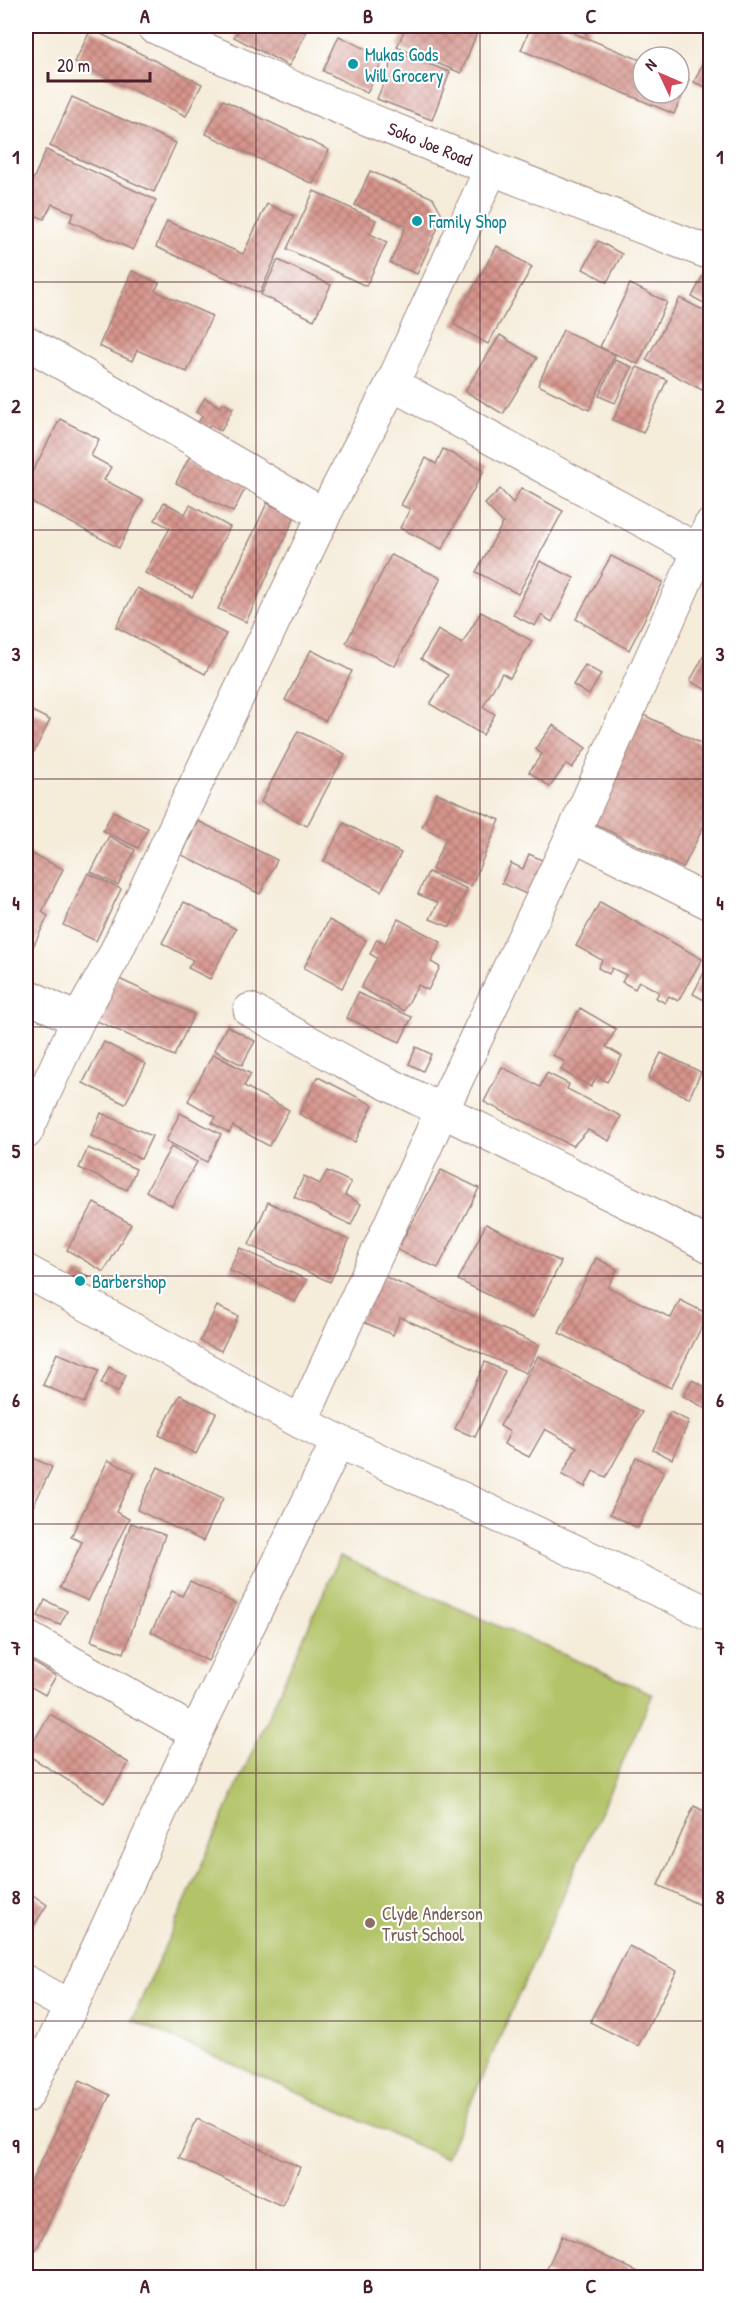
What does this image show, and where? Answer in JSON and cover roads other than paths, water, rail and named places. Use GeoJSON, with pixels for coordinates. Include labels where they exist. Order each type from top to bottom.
{"type":"FeatureCollection","features":[{"type":"Feature","properties":{"kind":"street","name":"Soko Joe Road"},"geometry":{"type":"LineString","coordinates":[[153,26],[258,74],[490,169],[711,253]]}},
{"type":"Feature","properties":{"kind":"street"},"geometry":{"type":"LineString","coordinates":[[26,1132],[78,1020],[113,958],[324,515],[392,384],[490,169]]}},
{"type":"Feature","properties":{"kind":"street"},"geometry":{"type":"LineString","coordinates":[[26,342],[324,515]]}},
{"type":"Feature","properties":{"kind":"street"},"geometry":{"type":"LineString","coordinates":[[301,1422],[442,1110],[707,544],[392,384]]}},
{"type":"Feature","properties":{"kind":"street"},"geometry":{"type":"LineString","coordinates":[[573,834],[711,903]]}},
{"type":"Feature","properties":{"kind":"street"},"geometry":{"type":"LineString","coordinates":[[26,995],[78,1020]]}},
{"type":"Feature","properties":{"kind":"street"},"geometry":{"type":"LineString","coordinates":[[250,1010],[352,1066],[711,1246]]}},
{"type":"Feature","properties":{"kind":"street"},"geometry":{"type":"LineString","coordinates":[[26,1271],[338,1441],[711,1614]]}},
{"type":"Feature","properties":{"kind":"street"},"geometry":{"type":"LineString","coordinates":[[26,2096],[71,2007],[196,1733],[338,1441]]}},
{"type":"Feature","properties":{"kind":"street"},"geometry":{"type":"LineString","coordinates":[[26,1637],[196,1733]]}},
{"type":"Feature","properties":{"kind":"street"},"geometry":{"type":"LineString","coordinates":[[26,1982],[71,2007]]}},
{"type":"Feature","properties":{"kind":"place","name":"Mukas Gods Will Grocery"},"geometry":{"type":"Point","coordinates":[353,64]}},
{"type":"Feature","properties":{"kind":"place","name":"Family Shop"},"geometry":{"type":"Point","coordinates":[417,221]}},
{"type":"Feature","properties":{"kind":"place","name":"Barbershop"},"geometry":{"type":"Point","coordinates":[80,1281]}},
{"type":"Feature","properties":{"kind":"place","name":"Clyde Anderson Trust School"},"geometry":{"type":"Point","coordinates":[370,1923]}}]}
